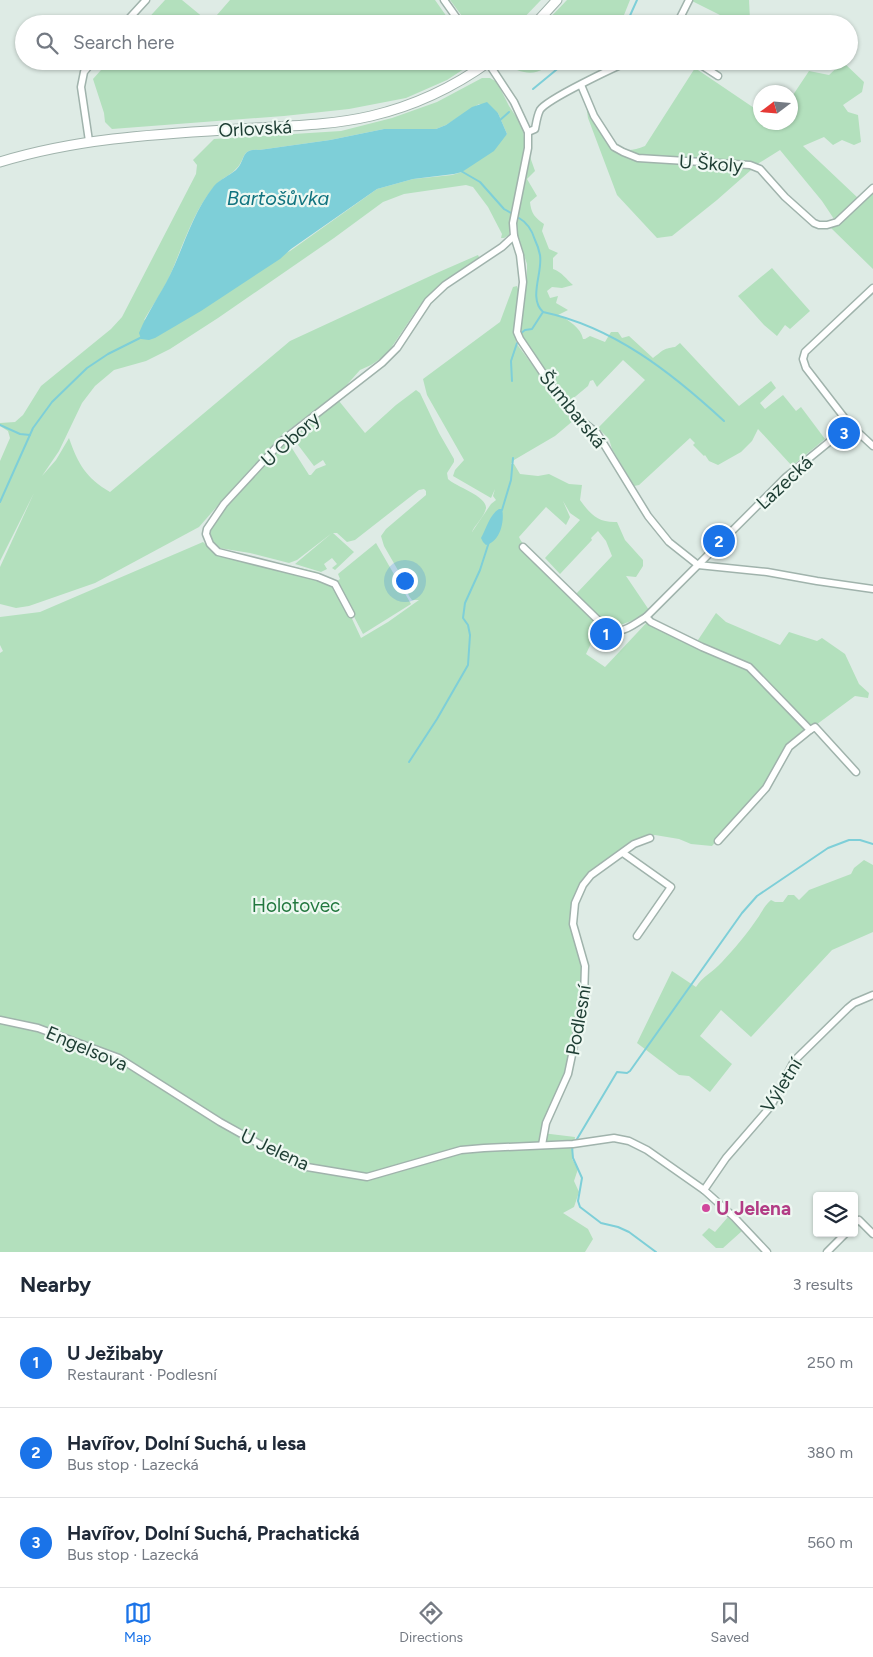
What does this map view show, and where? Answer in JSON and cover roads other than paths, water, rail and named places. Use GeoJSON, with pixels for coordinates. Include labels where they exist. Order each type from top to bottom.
{"type":"FeatureCollection","features":[{"type":"Feature","properties":{"kind":"street"},"geometry":{"type":"LineString","coordinates":[[132,15],[146,0]]}},
{"type":"Feature","properties":{"kind":"street"},"geometry":{"type":"LineString","coordinates":[[444,0],[455,15]]}},
{"type":"Feature","properties":{"kind":"street"},"geometry":{"type":"LineString","coordinates":[[543,15],[557,0]]}},
{"type":"Feature","properties":{"kind":"street"},"geometry":{"type":"LineString","coordinates":[[682,15],[689,0]]}},
{"type":"Feature","properties":{"kind":"street"},"geometry":{"type":"LineString","coordinates":[[86,70],[82,78],[82,87],[89,141]]}},
{"type":"Feature","properties":{"kind":"street","name":"Orlovská"},"geometry":{"type":"LineString","coordinates":[[4,160],[89,141],[328,124],[371,116],[412,104],[444,90],[475,70]]}},
{"type":"Feature","properties":{"kind":"street","name":"Šumbarská"},"geometry":{"type":"LineString","coordinates":[[493,70],[514,102],[528,132],[528,148],[513,224],[514,236],[520,255],[523,282],[517,332],[553,388],[572,413],[597,433],[648,516],[669,542],[698,565]]}},
{"type":"Feature","properties":{"kind":"street"},"geometry":{"type":"LineString","coordinates":[[528,132],[535,130],[540,110],[552,101],[609,70]]}},
{"type":"Feature","properties":{"kind":"street"},"geometry":{"type":"LineString","coordinates":[[709,70],[718,76]]}},
{"type":"Feature","properties":{"kind":"street","name":"U Školy"},"geometry":{"type":"LineString","coordinates":[[581,85],[594,116],[614,147],[638,158],[750,166],[760,169],[785,197],[814,223],[827,225],[837,222],[873,188]]}},
{"type":"Feature","properties":{"kind":"street","name":"U Obory"},"geometry":{"type":"LineString","coordinates":[[351,614],[335,584],[318,577],[218,552],[210,544],[206,534],[207,529],[224,504],[283,440],[382,363],[397,348],[428,301],[445,285],[502,247],[514,236]]}},
{"type":"Feature","properties":{"kind":"street"},"geometry":{"type":"LineString","coordinates":[[873,288],[805,352],[802,359],[806,368],[850,425],[873,446]]}},
{"type":"Feature","properties":{"kind":"street","name":"Lazecká"},"geometry":{"type":"LineString","coordinates":[[523,547],[611,630],[620,631],[646,617],[786,477],[850,425]]}},
{"type":"Feature","properties":{"kind":"street"},"geometry":{"type":"LineString","coordinates":[[698,565],[767,572],[873,588]]}},
{"type":"Feature","properties":{"kind":"street"},"geometry":{"type":"LineString","coordinates":[[646,617],[651,622],[702,647],[749,666],[810,730]]}},
{"type":"Feature","properties":{"kind":"street"},"geometry":{"type":"LineString","coordinates":[[718,841],[766,788],[790,747],[815,727],[856,772]]}},
{"type":"Feature","properties":{"kind":"street","name":"Podlesní"},"geometry":{"type":"LineString","coordinates":[[542,1145],[546,1123],[568,1074],[584,998],[585,966],[573,924],[575,903],[583,884],[591,875],[634,844],[650,838]]}},
{"type":"Feature","properties":{"kind":"street"},"geometry":{"type":"LineString","coordinates":[[623,853],[671,887],[637,936]]}},
{"type":"Feature","properties":{"kind":"street","name":"Výletní"},"geometry":{"type":"LineString","coordinates":[[704,1190],[726,1158],[771,1106],[791,1066],[799,1055],[854,1003],[873,995]]}},
{"type":"Feature","properties":{"kind":"street","name":"Engelsova"},"geometry":{"type":"LineString","coordinates":[[0,1020],[38,1028],[119,1058],[220,1122]]}},
{"type":"Feature","properties":{"kind":"street","name":"U Jelena"},"geometry":{"type":"LineString","coordinates":[[220,1122],[290,1161],[307,1167],[359,1177],[374,1176],[461,1150],[573,1144],[614,1138],[629,1141],[646,1150],[704,1190],[734,1217],[766,1252]]}},
{"type":"Feature","properties":{"kind":"street"},"geometry":{"type":"LineString","coordinates":[[858,1221],[873,1234]]}},
{"type":"Feature","properties":{"kind":"street"},"geometry":{"type":"LineString","coordinates":[[827,1252],[842,1237]]}},
{"type":"Feature","properties":{"kind":"water","name":"Bartošůvka"},"geometry":{"type":"Polygon","coordinates":[[[487,102],[498,113],[507,134],[494,151],[462,172],[413,179],[377,189],[291,249],[280,259],[201,311],[155,338],[149,340],[141,339],[139,333],[142,326],[170,275],[200,207],[214,186],[236,170],[246,153],[253,150],[330,140],[384,129],[436,129],[446,125],[472,107],[487,102]]]}},
{"type":"Feature","properties":{"kind":"water"},"geometry":{"type":"Polygon","coordinates":[[[499,509],[502,509],[503,514],[502,525],[495,540],[486,545],[481,538],[491,518],[499,509]]]}},
{"type":"Feature","properties":{"kind":"waterway","name":"Bartošůvka"},"geometry":{"type":"LineString","coordinates":[[630,15],[637,0]]}},
{"type":"Feature","properties":{"kind":"waterway","name":"Bartošůvka"},"geometry":{"type":"LineString","coordinates":[[533,89],[556,70]]}},
{"type":"Feature","properties":{"kind":"waterway","name":"Bartošůvka"},"geometry":{"type":"LineString","coordinates":[[499,121],[509,112]]}},
{"type":"Feature","properties":{"kind":"waterway"},"geometry":{"type":"LineString","coordinates":[[461,171],[480,182],[504,209],[511,213]]}},
{"type":"Feature","properties":{"kind":"waterway"},"geometry":{"type":"LineString","coordinates":[[519,218],[531,230],[539,251],[540,262],[536,293],[539,306],[543,312],[532,329],[525,330],[520,334]]}},
{"type":"Feature","properties":{"kind":"waterway"},"geometry":{"type":"LineString","coordinates":[[543,312],[569,319],[618,340],[663,369],[724,421]]}},
{"type":"Feature","properties":{"kind":"waterway","name":"Bartošůvka"},"geometry":{"type":"LineString","coordinates":[[0,502],[33,428],[52,402],[87,368],[108,354],[142,337]]}},
{"type":"Feature","properties":{"kind":"waterway"},"geometry":{"type":"LineString","coordinates":[[512,381],[511,361],[517,343]]}},
{"type":"Feature","properties":{"kind":"waterway"},"geometry":{"type":"LineString","coordinates":[[0,425],[20,434],[30,435]]}},
{"type":"Feature","properties":{"kind":"waterway"},"geometry":{"type":"LineString","coordinates":[[502,510],[511,480],[513,458]]}},
{"type":"Feature","properties":{"kind":"waterway"},"geometry":{"type":"LineString","coordinates":[[409,762],[437,719],[468,665],[470,635],[468,625],[463,618],[465,603],[480,570],[489,542]]}},
{"type":"Feature","properties":{"kind":"waterway"},"geometry":{"type":"LineString","coordinates":[[577,1139],[617,1072],[627,1073],[630,1071],[742,913],[757,896],[828,848],[849,840],[860,840],[873,844]]}},
{"type":"Feature","properties":{"kind":"waterway"},"geometry":{"type":"LineString","coordinates":[[572,1147],[573,1158],[582,1178],[578,1201],[580,1207],[601,1223],[629,1232],[656,1252]]}},
{"type":"Feature","properties":{"kind":"place","name":"Havířov, Dolní Suchá, Prachatická"},"geometry":{"type":"Point","coordinates":[844,433]}},
{"type":"Feature","properties":{"kind":"place","name":"Havířov, Dolní Suchá, u lesa"},"geometry":{"type":"Point","coordinates":[719,541]}},
{"type":"Feature","properties":{"kind":"place","name":"U Ježibaby"},"geometry":{"type":"Point","coordinates":[606,634]}},
{"type":"Feature","properties":{"kind":"place","name":"U Jelena"},"geometry":{"type":"Point","coordinates":[706,1208]}},
{"type":"Feature","properties":{"kind":"park label","name":"Holotovec"},"geometry":{"type":"Point","coordinates":[296,905]}}]}
